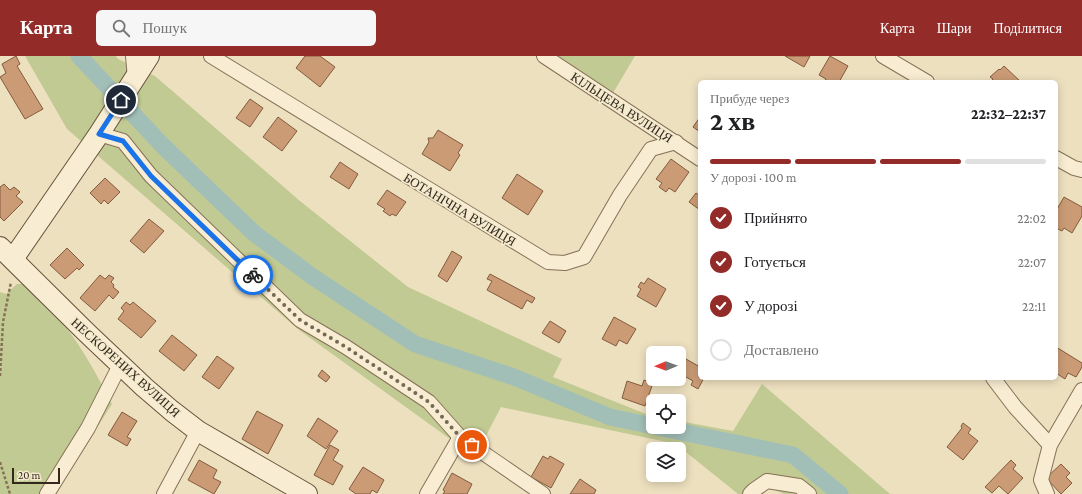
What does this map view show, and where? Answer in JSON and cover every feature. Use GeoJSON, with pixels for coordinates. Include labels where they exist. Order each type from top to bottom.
{"type":"FeatureCollection","features":[{"type":"Feature","properties":{"kind":"street"},"geometry":{"type":"LineString","coordinates":[[133,56],[135,78]]}},
{"type":"Feature","properties":{"kind":"street"},"geometry":{"type":"LineString","coordinates":[[10,257],[99,134],[149,56]]}},
{"type":"Feature","properties":{"kind":"street","name":"БОТАНІЧНА ВУЛИЦЯ"},"geometry":{"type":"LineString","coordinates":[[211,56],[548,262],[565,263],[584,257],[620,195],[651,149],[676,142]]}},
{"type":"Feature","properties":{"kind":"street","name":"КІЛЬЦЕВА ВУЛИЦЯ"},"geometry":{"type":"LineString","coordinates":[[544,56],[698,158]]}},
{"type":"Feature","properties":{"kind":"street"},"geometry":{"type":"LineString","coordinates":[[883,56],[924,80]]}},
{"type":"Feature","properties":{"kind":"street"},"geometry":{"type":"LineString","coordinates":[[99,134],[123,141],[151,176],[300,320],[346,347],[429,402],[460,437],[543,494]]}},
{"type":"Feature","properties":{"kind":"street"},"geometry":{"type":"LineString","coordinates":[[1058,159],[1074,168],[1082,170]]}},
{"type":"Feature","properties":{"kind":"street","name":"НЕСКОРЕНИХ ВУЛИЦЯ"},"geometry":{"type":"LineString","coordinates":[[10,257],[120,365],[144,387],[198,431],[307,494]]}},
{"type":"Feature","properties":{"kind":"street"},"geometry":{"type":"LineString","coordinates":[[47,494],[88,428],[120,365]]}},
{"type":"Feature","properties":{"kind":"street"},"geometry":{"type":"LineString","coordinates":[[995,380],[1015,407],[1050,445]]}},
{"type":"Feature","properties":{"kind":"street"},"geometry":{"type":"LineString","coordinates":[[1047,494],[1041,480],[1050,445],[1082,390]]}},
{"type":"Feature","properties":{"kind":"street"},"geometry":{"type":"LineString","coordinates":[[164,494],[198,431]]}},
{"type":"Feature","properties":{"kind":"street"},"geometry":{"type":"LineString","coordinates":[[427,494],[460,437]]}},
{"type":"Feature","properties":{"kind":"street"},"geometry":{"type":"LineString","coordinates":[[750,494],[766,481],[799,486],[809,494]]}},
{"type":"Feature","properties":{"kind":"path"},"geometry":{"type":"LineString","coordinates":[[0,376],[3,322],[10,284],[10,257]]}},
{"type":"Feature","properties":{"kind":"path"},"geometry":{"type":"LineString","coordinates":[[0,462],[10,494]]}},
{"type":"Feature","properties":{"kind":"green space"},"geometry":{"type":"Polygon","coordinates":[[[25,56],[116,56],[118,59],[155,76],[300,201],[408,287],[562,359],[553,377],[646,414],[646,434],[686,434],[686,422],[733,431],[762,384],[890,494],[784,494],[771,488],[749,494],[738,494],[686,452],[686,442],[667,442],[501,407],[475,457],[299,330],[67,129],[25,56]]]}},
{"type":"Feature","properties":{"kind":"green space"},"geometry":{"type":"Polygon","coordinates":[[[558,56],[635,56],[613,93],[558,56]]]}},
{"type":"Feature","properties":{"kind":"green space"},"geometry":{"type":"Polygon","coordinates":[[[17,284],[23,284],[37,295],[63,323],[85,355],[112,404],[55,494],[0,494],[0,292],[6,294],[17,284]]]}},
{"type":"Feature","properties":{"kind":"building"},"geometry":{"type":"Polygon","coordinates":[[[16,56],[20,64],[17,66],[43,109],[25,119],[0,77],[6,73],[2,64],[16,56]]]}},
{"type":"Feature","properties":{"kind":"building"},"geometry":{"type":"Polygon","coordinates":[[[305,56],[320,56],[335,67],[320,87],[296,68],[305,56]]]}},
{"type":"Feature","properties":{"kind":"building"},"geometry":{"type":"Polygon","coordinates":[[[785,56],[810,56],[804,67],[785,56]]]}},
{"type":"Feature","properties":{"kind":"building"},"geometry":{"type":"Polygon","coordinates":[[[830,56],[848,66],[840,80],[825,80],[819,75],[830,56]]]}},
{"type":"Feature","properties":{"kind":"building"},"geometry":{"type":"Polygon","coordinates":[[[1004,66],[1019,80],[992,80],[993,79],[990,77],[999,69],[1000,70],[1004,66]]]}},
{"type":"Feature","properties":{"kind":"building"},"geometry":{"type":"Polygon","coordinates":[[[250,99],[263,108],[250,127],[236,118],[250,99]]]}},
{"type":"Feature","properties":{"kind":"building"},"geometry":{"type":"Polygon","coordinates":[[[278,117],[297,131],[282,151],[263,137],[278,117]]]}},
{"type":"Feature","properties":{"kind":"building"},"geometry":{"type":"Polygon","coordinates":[[[698,120],[698,131],[693,127],[698,120]]]}},
{"type":"Feature","properties":{"kind":"building"},"geometry":{"type":"Polygon","coordinates":[[[438,130],[463,145],[458,153],[460,155],[450,171],[422,154],[429,142],[428,138],[433,138],[438,130]]]}},
{"type":"Feature","properties":{"kind":"building"},"geometry":{"type":"Polygon","coordinates":[[[671,159],[689,172],[675,192],[669,188],[666,192],[659,187],[662,183],[656,179],[671,159]]]}},
{"type":"Feature","properties":{"kind":"building"},"geometry":{"type":"Polygon","coordinates":[[[340,162],[358,174],[349,189],[330,177],[340,162]]]}},
{"type":"Feature","properties":{"kind":"building"},"geometry":{"type":"Polygon","coordinates":[[[517,174],[543,191],[528,215],[502,198],[517,174]]]}},
{"type":"Feature","properties":{"kind":"building"},"geometry":{"type":"Polygon","coordinates":[[[105,178],[120,192],[108,204],[104,200],[101,204],[90,193],[105,178]]]}},
{"type":"Feature","properties":{"kind":"building"},"geometry":{"type":"Polygon","coordinates":[[[4,184],[10,190],[14,187],[20,192],[16,196],[23,202],[4,221],[0,217],[0,187],[4,184]]]}},
{"type":"Feature","properties":{"kind":"building"},"geometry":{"type":"Polygon","coordinates":[[[387,190],[406,202],[396,216],[392,214],[390,216],[383,211],[385,209],[377,204],[387,190]]]}},
{"type":"Feature","properties":{"kind":"building"},"geometry":{"type":"Polygon","coordinates":[[[696,193],[698,194],[698,209],[689,202],[696,193]]]}},
{"type":"Feature","properties":{"kind":"building"},"geometry":{"type":"Polygon","coordinates":[[[1064,197],[1082,207],[1082,216],[1072,233],[1064,228],[1062,231],[1058,229],[1058,208],[1064,197]]]}},
{"type":"Feature","properties":{"kind":"building"},"geometry":{"type":"Polygon","coordinates":[[[149,219],[164,231],[144,253],[130,241],[149,219]]]}},
{"type":"Feature","properties":{"kind":"building"},"geometry":{"type":"Polygon","coordinates":[[[67,248],[84,265],[79,270],[77,268],[65,279],[50,265],[67,248]]]}},
{"type":"Feature","properties":{"kind":"building"},"geometry":{"type":"Polygon","coordinates":[[[452,251],[462,257],[447,282],[438,276],[452,251]]]}},
{"type":"Feature","properties":{"kind":"building"},"geometry":{"type":"Polygon","coordinates":[[[490,274],[535,298],[532,303],[527,300],[522,309],[487,290],[492,281],[487,279],[490,274]]]}},
{"type":"Feature","properties":{"kind":"building"},"geometry":{"type":"Polygon","coordinates":[[[100,275],[105,279],[109,275],[114,278],[111,282],[114,285],[113,287],[119,292],[113,299],[109,295],[95,311],[80,298],[100,275]]]}},
{"type":"Feature","properties":{"kind":"building"},"geometry":{"type":"Polygon","coordinates":[[[648,278],[666,289],[656,307],[637,296],[641,289],[638,287],[641,282],[644,284],[648,278]]]}},
{"type":"Feature","properties":{"kind":"building"},"geometry":{"type":"Polygon","coordinates":[[[126,302],[130,305],[133,302],[156,321],[141,338],[118,319],[124,311],[121,308],[126,302]]]}},
{"type":"Feature","properties":{"kind":"building"},"geometry":{"type":"Polygon","coordinates":[[[614,317],[636,329],[627,344],[619,340],[616,346],[602,339],[614,317]]]}},
{"type":"Feature","properties":{"kind":"building"},"geometry":{"type":"Polygon","coordinates":[[[550,321],[566,331],[559,343],[542,333],[550,321]]]}},
{"type":"Feature","properties":{"kind":"building"},"geometry":{"type":"Polygon","coordinates":[[[172,335],[197,355],[184,371],[159,351],[172,335]]]}},
{"type":"Feature","properties":{"kind":"building"},"geometry":{"type":"Polygon","coordinates":[[[1058,348],[1082,363],[1082,367],[1076,377],[1068,373],[1065,379],[1058,374],[1058,348]]]}},
{"type":"Feature","properties":{"kind":"building"},"geometry":{"type":"Polygon","coordinates":[[[217,356],[234,368],[219,389],[202,377],[217,356]]]}},
{"type":"Feature","properties":{"kind":"building"},"geometry":{"type":"Polygon","coordinates":[[[686,359],[698,366],[698,380],[703,380],[698,389],[691,385],[693,381],[686,377],[686,359]]]}},
{"type":"Feature","properties":{"kind":"building"},"geometry":{"type":"Polygon","coordinates":[[[322,370],[330,377],[326,382],[318,376],[322,370]]]}},
{"type":"Feature","properties":{"kind":"building"},"geometry":{"type":"Polygon","coordinates":[[[644,380],[646,381],[646,386],[652,386],[649,394],[646,394],[645,406],[622,398],[627,381],[642,386],[644,380]]]}},
{"type":"Feature","properties":{"kind":"building"},"geometry":{"type":"Polygon","coordinates":[[[257,411],[283,425],[268,454],[242,439],[257,411]]]}},
{"type":"Feature","properties":{"kind":"building"},"geometry":{"type":"Polygon","coordinates":[[[122,412],[137,421],[127,437],[131,439],[127,446],[108,435],[122,412]]]}},
{"type":"Feature","properties":{"kind":"building"},"geometry":{"type":"Polygon","coordinates":[[[318,418],[338,431],[326,449],[307,436],[318,418]]]}},
{"type":"Feature","properties":{"kind":"building"},"geometry":{"type":"Polygon","coordinates":[[[963,423],[971,429],[968,433],[978,441],[963,460],[947,447],[962,428],[961,426],[963,423]]]}},
{"type":"Feature","properties":{"kind":"building"},"geometry":{"type":"Polygon","coordinates":[[[330,445],[339,450],[333,460],[343,466],[333,485],[314,475],[330,445]]]}},
{"type":"Feature","properties":{"kind":"building"},"geometry":{"type":"Polygon","coordinates":[[[543,456],[548,459],[550,456],[564,464],[551,488],[531,477],[543,456]]]}},
{"type":"Feature","properties":{"kind":"building"},"geometry":{"type":"Polygon","coordinates":[[[199,460],[217,470],[213,478],[221,482],[214,494],[188,480],[199,460]]]}},
{"type":"Feature","properties":{"kind":"building"},"geometry":{"type":"Polygon","coordinates":[[[1011,460],[1016,465],[1013,469],[1023,478],[1008,494],[999,486],[992,493],[985,487],[1011,460]]]}},
{"type":"Feature","properties":{"kind":"building"},"geometry":{"type":"Polygon","coordinates":[[[1061,464],[1070,473],[1066,477],[1072,483],[1061,494],[1046,478],[1061,464]]]}},
{"type":"Feature","properties":{"kind":"building"},"geometry":{"type":"Polygon","coordinates":[[[363,467],[384,480],[377,493],[372,490],[370,494],[356,494],[349,489],[363,467]]]}},
{"type":"Feature","properties":{"kind":"building"},"geometry":{"type":"Polygon","coordinates":[[[452,473],[472,484],[467,494],[443,494],[445,491],[443,490],[452,473]]]}},
{"type":"Feature","properties":{"kind":"building"},"geometry":{"type":"Polygon","coordinates":[[[580,479],[596,490],[594,494],[570,494],[580,479]]]}},
{"type":"Feature","properties":{"kind":"waterway"},"geometry":{"type":"LineString","coordinates":[[79,56],[162,145],[255,234],[313,277],[415,344],[514,377],[610,417],[646,425]]}},
{"type":"Feature","properties":{"kind":"waterway"},"geometry":{"type":"LineString","coordinates":[[686,433],[793,455],[840,494]]}},
{"type":"Feature","properties":{"kind":"way so far"},"geometry":{"type":"LineString","coordinates":[[253,275],[300,320],[346,347],[429,402],[460,437],[472,445]]}},
{"type":"Feature","properties":{"kind":"route"},"geometry":{"type":"LineString","coordinates":[[121,100],[99,134],[123,141],[151,176],[253,275]]}}]}
